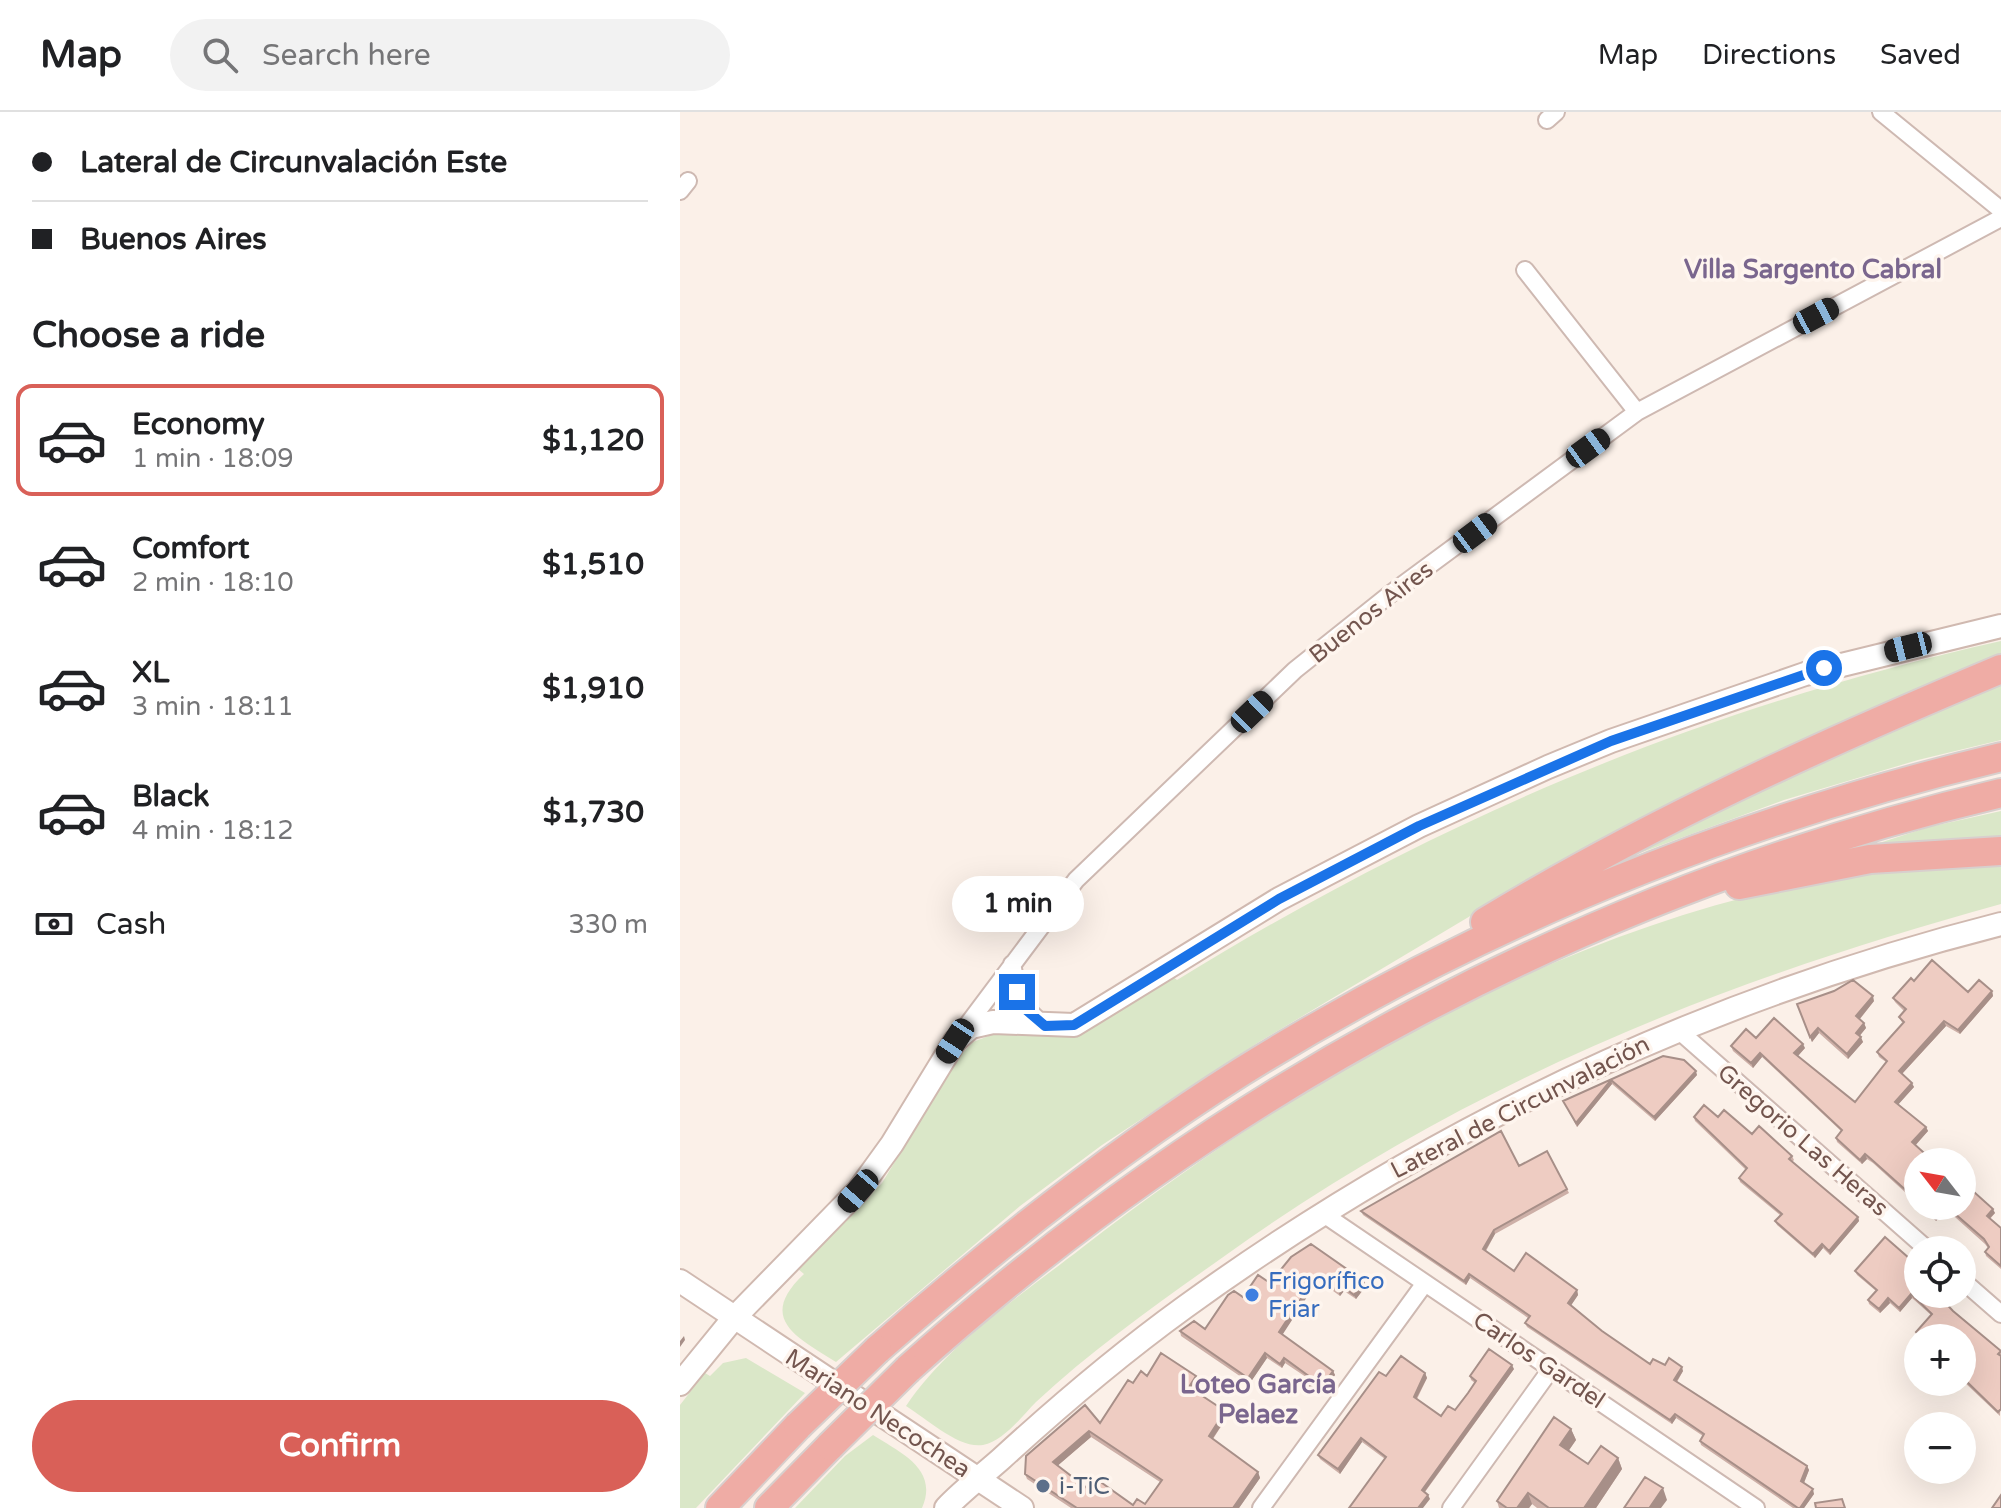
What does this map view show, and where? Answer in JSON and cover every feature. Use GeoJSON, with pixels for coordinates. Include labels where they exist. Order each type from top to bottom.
{"type":"FeatureCollection","features":[{"type":"Feature","properties":{"kind":"highway"},"geometry":{"type":"LineString","coordinates":[[720,1508],[798,1426],[877,1350],[988,1254],[1070,1190],[1242,1072],[1582,865],[1714,800],[2001,669]]}},
{"type":"Feature","properties":{"kind":"highway"},"geometry":{"type":"LineString","coordinates":[[1343,1011],[1479,941],[1686,852],[1835,802],[2001,757]]}},
{"type":"Feature","properties":{"kind":"highway"},"geometry":{"type":"LineString","coordinates":[[769,1508],[908,1369],[1070,1233],[1235,1117],[1442,997],[1641,907],[1777,856],[2001,793]]}},
{"type":"Feature","properties":{"kind":"highway"},"geometry":{"type":"LineString","coordinates":[[1641,907],[1857,861],[2001,851]]}},
{"type":"Feature","properties":{"kind":"street"},"geometry":{"type":"LineString","coordinates":[[1881,112],[2001,210]]}},
{"type":"Feature","properties":{"kind":"street","name":"Buenos Aires"},"geometry":{"type":"LineString","coordinates":[[960,1035],[1076,880],[1295,670],[1389,595],[1637,412],[2001,218]]}},
{"type":"Feature","properties":{"kind":"street"},"geometry":{"type":"LineString","coordinates":[[1525,270],[1637,412]]}},
{"type":"Feature","properties":{"kind":"street"},"geometry":{"type":"LineString","coordinates":[[680,1384],[733,1319],[858,1191],[960,1035],[971,1027],[993,1022],[1045,1026],[1083,1021],[1279,899],[1419,826],[1585,752],[1805,674],[2001,626]]}},
{"type":"Feature","properties":{"kind":"street","name":"Lateral de Circunvalación"},"geometry":{"type":"LineString","coordinates":[[946,1508],[977,1478],[1141,1340],[1322,1213],[1443,1140],[1555,1084],[1677,1029],[1838,971],[2001,924]]}},
{"type":"Feature","properties":{"kind":"street"},"geometry":{"type":"LineString","coordinates":[[1012,964],[1020,1002],[1045,1026]]}},
{"type":"Feature","properties":{"kind":"street","name":"Gregorio Las Heras"},"geometry":{"type":"LineString","coordinates":[[1677,1029],[1912,1236]]}},
{"type":"Feature","properties":{"kind":"street","name":"Carlos Gardel"},"geometry":{"type":"LineString","coordinates":[[1322,1213],[1756,1508]]}},
{"type":"Feature","properties":{"kind":"street","name":"Mariano Necochea"},"geometry":{"type":"LineString","coordinates":[[680,1281],[1022,1508]]}},
{"type":"Feature","properties":{"kind":"street"},"geometry":{"type":"LineString","coordinates":[[1261,1508],[1425,1283]]}},
{"type":"Feature","properties":{"kind":"street"},"geometry":{"type":"LineString","coordinates":[[1976,1292],[2001,1314]]}},
{"type":"Feature","properties":{"kind":"street"},"geometry":{"type":"LineString","coordinates":[[1451,1508],[1551,1369]]}},
{"type":"Feature","properties":{"kind":"green space"},"geometry":{"type":"Polygon","coordinates":[[[2001,641],[2001,658],[1477,912],[1259,1042],[1102,1145],[1020,1206],[836,1362],[788,1326],[783,1315],[783,1303],[804,1274],[798,1269],[882,1183],[958,1058],[973,1042],[999,1032],[1065,1036],[1084,1033],[1172,976],[1177,980],[1375,868],[1474,819],[1574,775],[1677,735],[1782,700],[1889,668],[2001,641]]]}},
{"type":"Feature","properties":{"kind":"green space"},"geometry":{"type":"Polygon","coordinates":[[[2001,677],[2001,740],[1918,760],[1784,800],[1580,875],[2001,677]]]}},
{"type":"Feature","properties":{"kind":"green space"},"geometry":{"type":"Polygon","coordinates":[[[2001,811],[2001,844],[1873,845],[1929,827],[2001,811]]]}},
{"type":"Feature","properties":{"kind":"green space"},"geometry":{"type":"Polygon","coordinates":[[[2001,864],[2001,904],[1896,934],[1695,1004],[1597,1044],[1502,1089],[1409,1139],[1317,1194],[1153,1307],[1081,1363],[991,1443],[974,1445],[954,1438],[906,1406],[943,1361],[988,1320],[1167,1184],[1255,1124],[1346,1068],[1439,1017],[1535,971],[1634,932],[1735,900],[1858,874],[2001,864]]]}},
{"type":"Feature","properties":{"kind":"green space"},"geometry":{"type":"Polygon","coordinates":[[[746,1358],[805,1393],[696,1508],[680,1508],[680,1405],[705,1373],[710,1376],[723,1363],[746,1358]]]}},
{"type":"Feature","properties":{"kind":"green space"},"geometry":{"type":"Polygon","coordinates":[[[873,1435],[905,1456],[921,1473],[926,1494],[922,1508],[795,1508],[845,1456],[873,1435]]]}},
{"type":"Feature","properties":{"kind":"building"},"geometry":{"type":"Polygon","coordinates":[[[1932,960],[1968,992],[1979,980],[1992,991],[1958,1030],[1944,1021],[1899,1071],[1912,1083],[1895,1102],[1926,1127],[1912,1142],[1919,1148],[1904,1148],[1904,1189],[1865,1154],[1860,1160],[1836,1138],[1842,1130],[1760,1053],[1751,1063],[1731,1046],[1746,1029],[1756,1038],[1774,1018],[1803,1044],[1794,1053],[1855,1102],[1887,1061],[1877,1052],[1904,1022],[1899,1017],[1906,1009],[1893,998],[1911,978],[1914,981],[1932,960]]]}},
{"type":"Feature","properties":{"kind":"building"},"geometry":{"type":"Polygon","coordinates":[[[1853,980],[1873,996],[1856,1016],[1864,1023],[1856,1033],[1861,1037],[1847,1054],[1818,1028],[1810,1037],[1797,1004],[1834,991],[1853,980]]]}},
{"type":"Feature","properties":{"kind":"building"},"geometry":{"type":"Polygon","coordinates":[[[1663,1056],[1684,1060],[1696,1071],[1654,1117],[1611,1080],[1576,1123],[1563,1101],[1663,1056]]]}},
{"type":"Feature","properties":{"kind":"building"},"geometry":{"type":"Polygon","coordinates":[[[1704,1105],[1718,1117],[1724,1110],[1752,1134],[1759,1126],[1792,1156],[1789,1159],[1858,1217],[1829,1251],[1822,1244],[1813,1254],[1775,1221],[1782,1214],[1739,1178],[1747,1168],[1694,1117],[1704,1105]]]}},
{"type":"Feature","properties":{"kind":"building"},"geometry":{"type":"Polygon","coordinates":[[[1501,1131],[1519,1166],[1547,1151],[1567,1189],[1494,1230],[1483,1249],[1514,1271],[1526,1253],[1577,1290],[1568,1303],[1602,1331],[1650,1364],[1653,1359],[1665,1365],[1669,1358],[1682,1367],[1674,1380],[1807,1466],[1801,1481],[1813,1489],[1800,1508],[1700,1441],[1704,1434],[1675,1414],[1670,1420],[1525,1323],[1530,1316],[1469,1274],[1464,1281],[1361,1211],[1501,1131]]]}},
{"type":"Feature","properties":{"kind":"building"},"geometry":{"type":"Polygon","coordinates":[[[1976,1194],[1993,1209],[1987,1216],[2001,1228],[2001,1266],[1985,1252],[1989,1247],[1962,1220],[1976,1220],[1976,1194]]]}},
{"type":"Feature","properties":{"kind":"building"},"geometry":{"type":"Polygon","coordinates":[[[1885,1237],[1904,1254],[1904,1302],[1899,1308],[1888,1298],[1879,1309],[1868,1300],[1877,1290],[1855,1271],[1885,1237]]]}},
{"type":"Feature","properties":{"kind":"building"},"geometry":{"type":"Polygon","coordinates":[[[1311,1244],[1364,1281],[1354,1295],[1342,1286],[1338,1291],[1316,1276],[1279,1332],[1333,1371],[1318,1391],[1306,1382],[1310,1377],[1284,1358],[1280,1364],[1265,1353],[1248,1378],[1180,1331],[1194,1321],[1205,1329],[1228,1295],[1234,1291],[1243,1297],[1258,1275],[1270,1283],[1291,1257],[1311,1244]]]}},
{"type":"Feature","properties":{"kind":"building"},"geometry":{"type":"Polygon","coordinates":[[[1926,1308],[1950,1308],[1969,1324],[1923,1324],[1932,1314],[1926,1308]]]}},
{"type":"Feature","properties":{"kind":"building"},"geometry":{"type":"Polygon","coordinates":[[[1976,1330],[2001,1351],[1998,1354],[2001,1356],[2001,1409],[1998,1412],[1976,1391],[1976,1330]]]}},
{"type":"Feature","properties":{"kind":"building"},"geometry":{"type":"Polygon","coordinates":[[[1489,1349],[1512,1365],[1422,1490],[1428,1495],[1418,1508],[1349,1508],[1386,1457],[1361,1438],[1338,1469],[1318,1455],[1379,1372],[1386,1376],[1401,1356],[1425,1373],[1414,1397],[1441,1416],[1448,1406],[1455,1410],[1468,1393],[1476,1381],[1470,1376],[1489,1349]]]}},
{"type":"Feature","properties":{"kind":"building"},"geometry":{"type":"Polygon","coordinates":[[[1161,1353],[1196,1376],[1189,1387],[1225,1411],[1209,1436],[1258,1472],[1233,1508],[1077,1508],[1025,1474],[1026,1456],[1085,1405],[1100,1423],[1128,1380],[1133,1383],[1141,1371],[1147,1376],[1161,1353]],[[1089,1431],[1053,1462],[1087,1488],[1095,1478],[1133,1505],[1137,1499],[1145,1504],[1162,1480],[1089,1431]]]}},
{"type":"Feature","properties":{"kind":"building"},"geometry":{"type":"Polygon","coordinates":[[[1554,1417],[1571,1429],[1560,1445],[1588,1464],[1601,1446],[1618,1458],[1584,1508],[1549,1508],[1528,1493],[1517,1508],[1507,1508],[1497,1501],[1554,1417]]]}},
{"type":"Feature","properties":{"kind":"building"},"geometry":{"type":"Polygon","coordinates":[[[1645,1477],[1663,1488],[1652,1508],[1624,1508],[1645,1477]]]}},
{"type":"Feature","properties":{"kind":"building"},"geometry":{"type":"Polygon","coordinates":[[[2001,1495],[2001,1508],[1992,1508],[2001,1495]]]}},
{"type":"Feature","properties":{"kind":"building"},"geometry":{"type":"Polygon","coordinates":[[[1842,1499],[1845,1508],[1816,1508],[1815,1503],[1842,1499]]]}},
{"type":"Feature","properties":{"kind":"place","name":"Frigorífico Friar"},"geometry":{"type":"Point","coordinates":[1252,1295]}},
{"type":"Feature","properties":{"kind":"place","name":"i-TiC"},"geometry":{"type":"Point","coordinates":[1043,1486]}},
{"type":"Feature","properties":{"kind":"district","name":"Villa Sargento Cabral"},"geometry":{"type":"Point","coordinates":[1813,269]}},
{"type":"Feature","properties":{"kind":"district","name":"Loteo García Pelaez"},"geometry":{"type":"Point","coordinates":[1258,1399]}},
{"type":"Feature","properties":{"kind":"route"},"geometry":{"type":"LineString","coordinates":[[1017,992],[1024,1008],[1045,1026],[1074,1025],[1279,899],[1419,826],[1611,741],[1824,668]]}}]}
